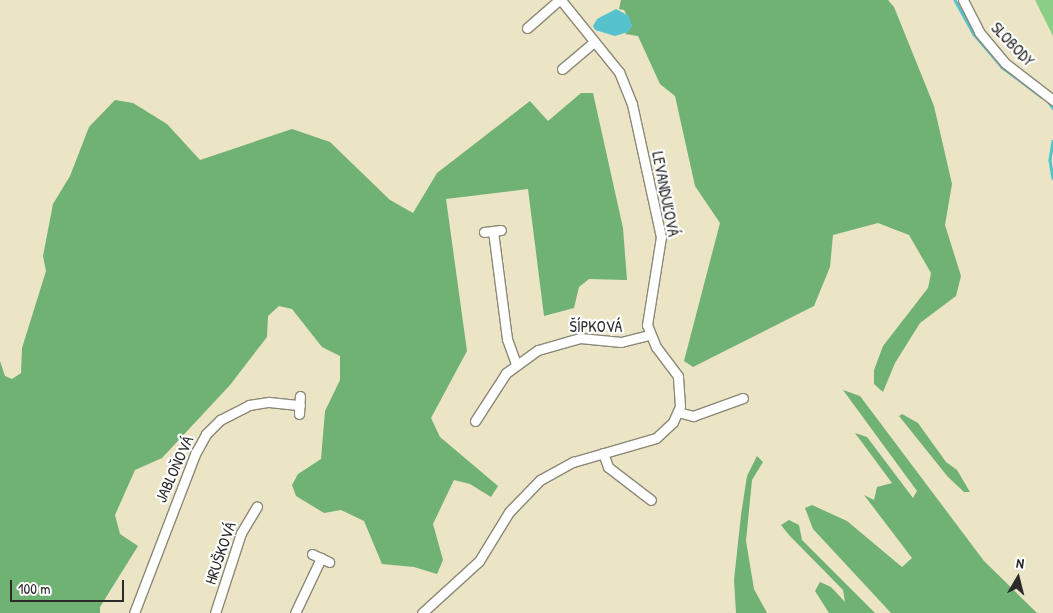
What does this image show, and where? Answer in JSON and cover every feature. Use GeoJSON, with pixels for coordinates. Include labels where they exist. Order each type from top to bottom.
{"type":"FeatureCollection","features":[{"type":"Feature","properties":{"kind":"street","name":"LEVANDUĽOVÁ"},"geometry":{"type":"LineString","coordinates":[[527,28],[560,0],[619,72],[627,88],[659,220],[661,250],[647,312],[650,335],[678,376],[681,399],[678,412]]}},
{"type":"Feature","properties":{"kind":"street","name":"SLOBODY"},"geometry":{"type":"LineString","coordinates":[[963,0],[979,32],[1005,63],[1053,100]]}},
{"type":"Feature","properties":{"kind":"street"},"geometry":{"type":"LineString","coordinates":[[562,69],[594,42]]}},
{"type":"Feature","properties":{"kind":"street"},"geometry":{"type":"LineString","coordinates":[[492,231],[507,339],[516,364]]}},
{"type":"Feature","properties":{"kind":"street","name":"ŠÍPKOVÁ"},"geometry":{"type":"LineString","coordinates":[[475,421],[497,383],[516,364],[538,350],[566,340],[591,338],[629,342],[650,335]]}},
{"type":"Feature","properties":{"kind":"street"},"geometry":{"type":"LineString","coordinates":[[422,613],[479,561],[509,512],[528,491],[562,467],[656,438],[668,428],[678,412],[693,416],[743,398]]}},
{"type":"Feature","properties":{"kind":"street","name":"JABLOŇOVÁ"},"geometry":{"type":"LineString","coordinates":[[134,613],[195,454],[206,434],[220,420],[249,405],[269,402],[300,405]]}},
{"type":"Feature","properties":{"kind":"street"},"geometry":{"type":"LineString","coordinates":[[603,453],[608,467],[651,500]]}},
{"type":"Feature","properties":{"kind":"street","name":"HRUŠKOVÁ"},"geometry":{"type":"LineString","coordinates":[[215,613],[240,533],[258,506]]}},
{"type":"Feature","properties":{"kind":"street"},"geometry":{"type":"LineString","coordinates":[[296,613],[321,558]]}},
{"type":"Feature","properties":{"kind":"green space"},"geometry":{"type":"Polygon","coordinates":[[[621,0],[888,0],[894,7],[934,106],[952,184],[945,225],[961,276],[956,296],[920,323],[895,363],[883,392],[874,384],[874,370],[883,346],[928,288],[931,273],[909,235],[878,223],[833,235],[830,267],[814,306],[693,367],[684,361],[720,223],[695,186],[675,96],[660,84],[638,36],[625,34],[632,26],[624,10],[619,9],[621,0]]]}},
{"type":"Feature","properties":{"kind":"green space"},"geometry":{"type":"Polygon","coordinates":[[[1035,0],[1053,0],[1053,36],[1035,0]]]}},
{"type":"Feature","properties":{"kind":"green space"},"geometry":{"type":"Polygon","coordinates":[[[581,93],[593,93],[623,228],[627,280],[589,279],[579,287],[574,308],[544,316],[528,189],[446,199],[467,351],[431,418],[440,437],[498,486],[491,497],[470,484],[454,480],[433,524],[443,560],[437,574],[414,567],[382,564],[364,521],[341,510],[324,513],[296,496],[292,485],[298,474],[321,459],[325,411],[340,380],[340,356],[322,347],[292,309],[279,306],[268,316],[267,337],[230,385],[162,458],[135,470],[115,515],[120,534],[138,546],[100,607],[100,613],[0,613],[0,361],[5,376],[12,379],[21,373],[22,348],[46,271],[43,256],[53,204],[70,176],[89,127],[115,100],[133,103],[167,124],[200,160],[292,129],[330,142],[390,200],[413,213],[437,173],[530,101],[548,121],[581,93]]]}},
{"type":"Feature","properties":{"kind":"green space"},"geometry":{"type":"Polygon","coordinates":[[[843,390],[860,396],[984,561],[1037,613],[891,613],[813,529],[805,508],[812,505],[847,521],[902,567],[912,558],[864,495],[874,500],[877,487],[892,483],[855,433],[867,437],[913,498],[917,491],[843,390]]]}},
{"type":"Feature","properties":{"kind":"green space"},"geometry":{"type":"Polygon","coordinates":[[[902,414],[918,423],[946,462],[957,470],[970,492],[964,492],[948,477],[899,416],[902,414]]]}},
{"type":"Feature","properties":{"kind":"green space"},"geometry":{"type":"Polygon","coordinates":[[[757,456],[763,462],[752,480],[746,541],[754,589],[767,613],[736,613],[734,580],[741,515],[747,476],[757,456]]]}},
{"type":"Feature","properties":{"kind":"green space"},"geometry":{"type":"Polygon","coordinates":[[[789,520],[799,525],[802,540],[875,613],[829,613],[815,591],[820,582],[831,587],[845,602],[843,590],[781,525],[789,520]]]}},
{"type":"Feature","properties":{"kind":"water"},"geometry":{"type":"Polygon","coordinates":[[[616,9],[629,16],[632,26],[628,32],[615,36],[595,30],[593,26],[597,19],[616,9]]]}},
{"type":"Feature","properties":{"kind":"waterway"},"geometry":{"type":"LineString","coordinates":[[955,0],[974,34],[1002,67],[1042,97]]}},
{"type":"Feature","properties":{"kind":"waterway"},"geometry":{"type":"LineString","coordinates":[[1048,101],[1053,108]]}},
{"type":"Feature","properties":{"kind":"waterway"},"geometry":{"type":"LineString","coordinates":[[1053,141],[1050,160],[1053,178]]}}]}
